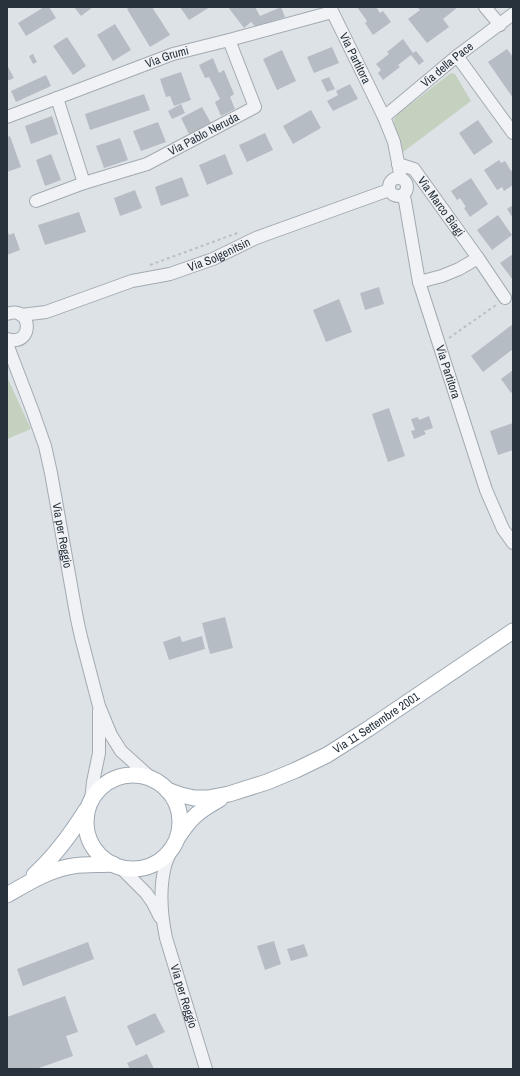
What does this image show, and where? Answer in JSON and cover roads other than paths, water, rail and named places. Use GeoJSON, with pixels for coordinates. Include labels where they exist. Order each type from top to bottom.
{"type":"FeatureCollection","features":[{"type":"Feature","properties":{"kind":"main road","name":"Via 11 Settembre 2001"},"geometry":{"type":"LineString","coordinates":[[167,790],[194,798],[208,798],[229,794],[267,782],[296,770],[327,755],[368,729],[513,631]]}},
{"type":"Feature","properties":{"kind":"main road","name":"Via 11 Settembre 2001"},"geometry":{"type":"LineString","coordinates":[[23,885],[53,858],[78,823],[100,787],[121,776],[136,775],[151,778],[160,783],[172,796],[178,810],[180,825],[175,842]]}},
{"type":"Feature","properties":{"kind":"main road","name":"Via 11 Settembre 2001"},"geometry":{"type":"LineString","coordinates":[[7,895],[23,885],[52,871],[72,866],[116,866],[132,869],[156,863],[166,855],[192,817],[204,808],[229,794]]}},
{"type":"Feature","properties":{"kind":"main road"},"geometry":{"type":"LineString","coordinates":[[89,804],[86,824],[90,841],[99,855],[116,866]]}},
{"type":"Feature","properties":{"kind":"street"},"geometry":{"type":"LineString","coordinates":[[485,7],[500,25]]}},
{"type":"Feature","properties":{"kind":"street","name":"Via Grumi"},"geometry":{"type":"LineString","coordinates":[[7,117],[173,54],[229,40],[331,9]]}},
{"type":"Feature","properties":{"kind":"street","name":"Via Partitora"},"geometry":{"type":"LineString","coordinates":[[331,9],[384,117],[394,142],[400,173],[398,178],[403,180],[406,184],[406,189],[403,195],[419,282],[486,490],[503,529],[513,543]]}},
{"type":"Feature","properties":{"kind":"street","name":"Via della Pace"},"geometry":{"type":"LineString","coordinates":[[384,117],[457,56],[513,14]]}},
{"type":"Feature","properties":{"kind":"street","name":"Via Pablo Neruda"},"geometry":{"type":"LineString","coordinates":[[36,201],[147,164],[255,107],[229,40]]}},
{"type":"Feature","properties":{"kind":"street"},"geometry":{"type":"LineString","coordinates":[[457,56],[513,134]]}},
{"type":"Feature","properties":{"kind":"street"},"geometry":{"type":"LineString","coordinates":[[57,98],[84,184]]}},
{"type":"Feature","properties":{"kind":"street","name":"Via Marco Biagi"},"geometry":{"type":"LineString","coordinates":[[398,164],[414,169],[505,298]]}},
{"type":"Feature","properties":{"kind":"street"},"geometry":{"type":"LineString","coordinates":[[398,178],[395,178],[390,182],[388,187],[390,193],[395,196],[403,195]]}},
{"type":"Feature","properties":{"kind":"street","name":"Via Solgenitsin"},"geometry":{"type":"LineString","coordinates":[[11,313],[46,312],[132,281],[170,274],[213,259],[256,238],[389,190]]}},
{"type":"Feature","properties":{"kind":"street"},"geometry":{"type":"LineString","coordinates":[[419,282],[442,276],[478,258]]}},
{"type":"Feature","properties":{"kind":"street","name":"Via Solgenitsin"},"geometry":{"type":"LineString","coordinates":[[23,335],[30,326],[46,312]]}},
{"type":"Feature","properties":{"kind":"street"},"geometry":{"type":"LineString","coordinates":[[7,339],[12,340],[23,335],[27,327],[26,320],[11,313]]}},
{"type":"Feature","properties":{"kind":"street","name":"Via per Reggio"},"geometry":{"type":"LineString","coordinates":[[16,367],[17,350],[23,335]]}},
{"type":"Feature","properties":{"kind":"street","name":"Via per Reggio"},"geometry":{"type":"LineString","coordinates":[[7,344],[40,430],[48,460],[78,625],[99,706],[111,735],[121,751],[151,778]]}},
{"type":"Feature","properties":{"kind":"street","name":"Via per Reggio"},"geometry":{"type":"LineString","coordinates":[[89,804],[99,753],[99,706]]}},
{"type":"Feature","properties":{"kind":"street","name":"Via per Reggio"},"geometry":{"type":"LineString","coordinates":[[163,924],[161,888],[166,866],[175,842]]}},
{"type":"Feature","properties":{"kind":"street","name":"Via per Reggio"},"geometry":{"type":"LineString","coordinates":[[116,866],[146,894],[153,903],[163,924],[206,1069]]}}]}
